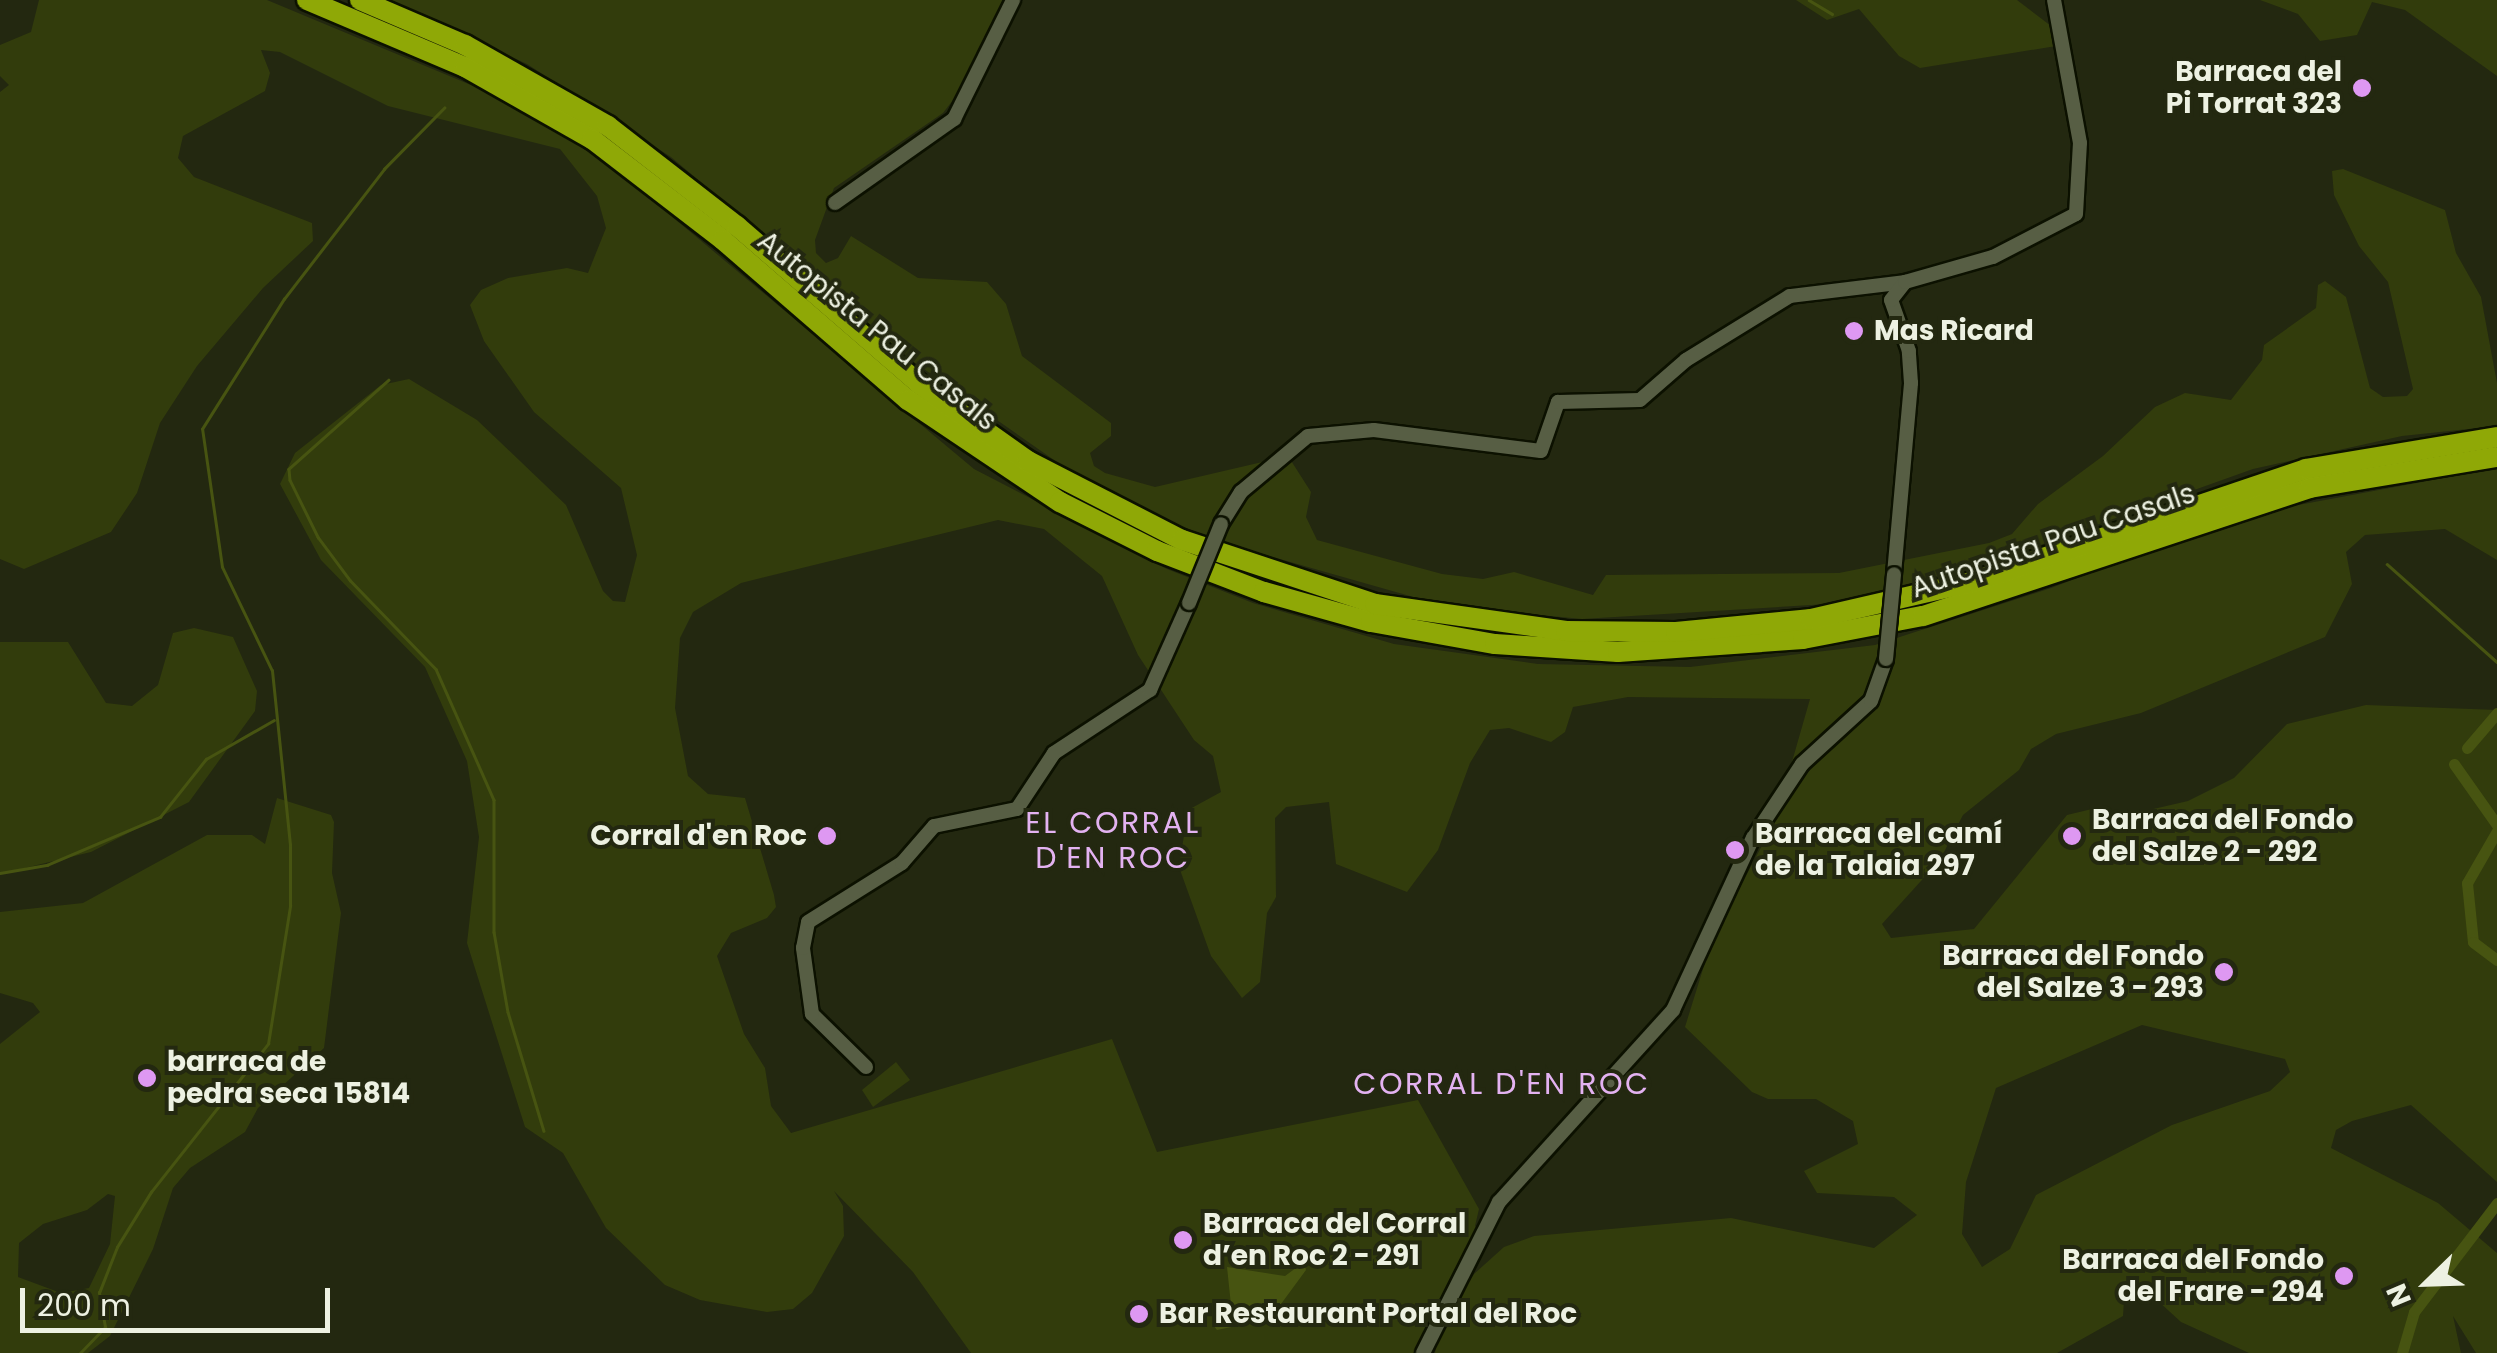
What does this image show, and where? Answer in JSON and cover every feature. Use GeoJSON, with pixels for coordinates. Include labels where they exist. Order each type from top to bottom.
{"type":"FeatureCollection","features":[{"type":"Feature","properties":{"kind":"highway","name":"Autopista Pau Casals"},"geometry":{"type":"LineString","coordinates":[[307,0],[464,67],[592,139],[724,240],[908,400],[1060,502],[1157,551],[1264,592],[1372,622],[1494,644],[1618,652],[1803,639],[1954,608],[2309,488],[2497,457]]}},
{"type":"Feature","properties":{"kind":"highway","name":"Autopista Pau Casals"},"geometry":{"type":"LineString","coordinates":[[360,0],[465,45],[608,126],[738,226],[918,384],[1028,461],[1182,540],[1375,604],[1566,630],[1676,632],[1810,619],[1975,581],[2306,469],[2497,437]]}},
{"type":"Feature","properties":{"kind":"street"},"geometry":{"type":"LineString","coordinates":[[835,203],[954,119],[1013,0]]}},
{"type":"Feature","properties":{"kind":"street"},"geometry":{"type":"LineString","coordinates":[[866,1068],[812,1014],[802,948],[808,922],[902,863],[934,826],[1017,808],[1054,753],[1150,690],[1220,524],[1241,492],[1308,436],[1374,430],[1541,451],[1558,402],[1640,400],[1686,360],[1790,296],[1906,282],[1993,257],[2076,214],[2080,143],[2054,0]]}},
{"type":"Feature","properties":{"kind":"street"},"geometry":{"type":"LineString","coordinates":[[1422,1353],[1499,1202],[1672,1010],[1753,838],[1802,764],[1871,701],[1886,659],[1911,383],[1909,351],[1891,300],[1906,282]]}},
{"type":"Feature","properties":{"kind":"shaded area"},"geometry":{"type":"Polygon","coordinates":[[[39,0],[267,0],[495,95],[561,131],[645,194],[974,469],[1167,569],[1253,603],[1394,644],[1538,664],[1690,667],[1875,645],[2051,588],[2239,516],[2497,468],[2497,560],[2445,529],[2365,535],[2346,552],[2352,584],[2325,637],[2141,713],[2056,734],[2031,749],[2019,770],[1963,815],[1940,860],[1882,924],[1891,938],[1974,929],[2067,815],[2092,809],[2136,813],[2188,801],[2234,778],[2287,724],[2366,705],[2497,710],[2497,1182],[2411,1105],[2352,1121],[2336,1130],[2331,1148],[2438,1203],[2497,1253],[2497,1353],[2476,1353],[2453,1316],[2461,1353],[2249,1353],[2181,1322],[2135,1280],[2125,1285],[2123,1316],[2057,1353],[1435,1353],[1439,1329],[1474,1274],[1504,1247],[1534,1236],[1731,1218],[1874,1248],[1917,1215],[1894,1197],[1817,1193],[1804,1171],[1858,1144],[1853,1121],[1816,1099],[1768,1099],[1752,1092],[1685,1027],[1712,940],[1775,821],[1810,699],[1628,697],[1573,707],[1565,732],[1551,742],[1509,728],[1490,730],[1470,763],[1438,850],[1407,892],[1336,864],[1329,802],[1286,807],[1275,818],[1276,897],[1267,913],[1260,982],[1242,998],[1211,956],[1179,867],[1188,810],[1221,792],[1213,756],[1194,740],[1138,655],[1102,576],[1044,529],[998,520],[741,583],[693,612],[680,638],[675,708],[688,776],[708,794],[745,798],[774,895],[776,907],[767,918],[731,933],[717,956],[744,1034],[765,1068],[771,1106],[791,1133],[1112,1039],[1157,1152],[1418,1100],[1479,1209],[1475,1226],[1484,1233],[1415,1353],[971,1353],[913,1272],[834,1191],[843,1206],[844,1236],[812,1293],[793,1309],[767,1312],[700,1300],[665,1285],[606,1228],[563,1153],[525,1127],[467,943],[479,837],[467,761],[425,667],[321,560],[280,484],[295,453],[381,385],[409,379],[477,420],[566,505],[603,591],[613,601],[625,602],[637,555],[621,488],[534,412],[484,341],[470,305],[481,290],[508,278],[567,268],[588,273],[606,228],[597,196],[560,149],[388,106],[280,52],[261,50],[270,73],[265,91],[183,136],[178,158],[194,177],[312,223],[313,241],[263,288],[197,366],[160,423],[137,493],[111,532],[24,569],[0,559],[0,92],[9,85],[0,76],[0,45],[31,32],[39,0]],[[2142,1025],[1996,1088],[1966,1182],[1962,1234],[1982,1267],[2010,1249],[2036,1195],[2172,1125],[2270,1091],[2290,1072],[2285,1059],[2142,1025]]]}},
{"type":"Feature","properties":{"kind":"shaded area"},"geometry":{"type":"Polygon","coordinates":[[[389,0],[1005,0],[969,79],[943,113],[834,188],[815,240],[816,253],[826,263],[838,258],[851,236],[918,278],[987,282],[1006,304],[1022,356],[1111,423],[1111,436],[1090,453],[1094,466],[1105,473],[1155,487],[1288,456],[1311,492],[1306,517],[1317,540],[1442,574],[1483,579],[1514,572],[1593,595],[1606,575],[1839,573],[1989,543],[2012,534],[2038,504],[2103,456],[2155,407],[2185,393],[2231,400],[2262,360],[2264,345],[2316,308],[2318,285],[2325,281],[2346,297],[2370,388],[2383,397],[2407,396],[2413,389],[2388,282],[2359,246],[2334,195],[2332,171],[2343,169],[2445,210],[2456,253],[2481,297],[2497,383],[2497,426],[2402,436],[2253,469],[2029,549],[1844,603],[1582,619],[1445,606],[1227,544],[1107,497],[911,360],[671,157],[527,64],[389,0]]]}},
{"type":"Feature","properties":{"kind":"shaded area"},"geometry":{"type":"Polygon","coordinates":[[[1796,0],[2017,0],[2051,26],[2056,46],[1920,68],[1899,56],[1859,9],[1827,20],[1796,0]]]}},
{"type":"Feature","properties":{"kind":"shaded area"},"geometry":{"type":"Polygon","coordinates":[[[2260,0],[2497,0],[2497,76],[2405,10],[2372,2],[2357,35],[2320,41],[2298,14],[2260,0]]]}},
{"type":"Feature","properties":{"kind":"shaded area"},"geometry":{"type":"Polygon","coordinates":[[[194,628],[233,637],[257,691],[255,711],[189,802],[91,852],[0,874],[0,642],[68,642],[106,703],[132,706],[158,685],[173,633],[194,628]]]}},
{"type":"Feature","properties":{"kind":"shaded area"},"geometry":{"type":"Polygon","coordinates":[[[277,798],[331,815],[334,822],[332,873],[341,913],[324,1048],[258,1108],[245,1132],[190,1168],[173,1188],[153,1249],[110,1336],[88,1353],[0,1353],[0,1044],[40,1012],[33,1003],[0,993],[0,912],[83,903],[207,835],[252,835],[265,844],[277,798]],[[108,1194],[87,1210],[43,1224],[19,1243],[18,1277],[61,1293],[89,1288],[110,1244],[115,1196],[108,1194]]]}},
{"type":"Feature","properties":{"kind":"shaded area"},"geometry":{"type":"Polygon","coordinates":[[[896,1062],[910,1080],[873,1107],[862,1090],[896,1062]]]}},
{"type":"Feature","properties":{"kind":"shaded area"},"geometry":{"type":"Polygon","coordinates":[[[1304,1262],[1306,1270],[1270,1319],[1217,1330],[1213,1325],[1231,1305],[1227,1267],[1285,1276],[1304,1262]]]}},
{"type":"Feature","properties":{"kind":"waterway"},"geometry":{"type":"LineString","coordinates":[[1809,0],[1832,14]]}},
{"type":"Feature","properties":{"kind":"waterway"},"geometry":{"type":"LineString","coordinates":[[80,1353],[105,1327],[99,1293],[117,1247],[151,1192],[268,1044],[290,906],[290,845],[272,671],[222,567],[202,429],[284,299],[384,169],[444,108]]}},
{"type":"Feature","properties":{"kind":"waterway"},"geometry":{"type":"LineString","coordinates":[[389,380],[289,469],[290,480],[318,537],[350,580],[436,669],[494,800],[494,932],[508,1012],[544,1131]]}},
{"type":"Feature","properties":{"kind":"waterway"},"geometry":{"type":"LineString","coordinates":[[2387,564],[2497,662]]}},
{"type":"Feature","properties":{"kind":"waterway"},"geometry":{"type":"LineString","coordinates":[[2467,748],[2497,713]]}},
{"type":"Feature","properties":{"kind":"waterway"},"geometry":{"type":"LineString","coordinates":[[0,873],[47,865],[160,817],[206,759],[274,720]]}},
{"type":"Feature","properties":{"kind":"waterway"},"geometry":{"type":"LineString","coordinates":[[2454,764],[2497,825]]}},
{"type":"Feature","properties":{"kind":"waterway"},"geometry":{"type":"LineString","coordinates":[[2497,831],[2467,883],[2473,942],[2497,960]]}},
{"type":"Feature","properties":{"kind":"waterway"},"geometry":{"type":"LineString","coordinates":[[2402,1353],[2414,1312],[2497,1203]]}},
{"type":"Feature","properties":{"kind":"place","name":"Barraca del Pi Torrat 323"},"geometry":{"type":"Point","coordinates":[2362,88]}},
{"type":"Feature","properties":{"kind":"place","name":"Mas Ricard"},"geometry":{"type":"Point","coordinates":[1854,331]}},
{"type":"Feature","properties":{"kind":"place","name":"Corral d'en Roc"},"geometry":{"type":"Point","coordinates":[827,836]}},
{"type":"Feature","properties":{"kind":"place","name":"Barraca del Fondo del Salze 2 - 292"},"geometry":{"type":"Point","coordinates":[2072,836]}},
{"type":"Feature","properties":{"kind":"place","name":"Barraca del camí de la Talaia 297"},"geometry":{"type":"Point","coordinates":[1735,850]}},
{"type":"Feature","properties":{"kind":"place","name":"Barraca del Fondo del Salze 3 - 293"},"geometry":{"type":"Point","coordinates":[2224,972]}},
{"type":"Feature","properties":{"kind":"place","name":"barraca de pedra seca 15814"},"geometry":{"type":"Point","coordinates":[147,1078]}},
{"type":"Feature","properties":{"kind":"place","name":"Barraca del Corral d’en Roc 2 - 291"},"geometry":{"type":"Point","coordinates":[1183,1240]}},
{"type":"Feature","properties":{"kind":"place","name":"Barraca del Fondo del Frare - 294"},"geometry":{"type":"Point","coordinates":[2344,1276]}},
{"type":"Feature","properties":{"kind":"place","name":"Bar Restaurant Portal del Roc"},"geometry":{"type":"Point","coordinates":[1139,1314]}},
{"type":"Feature","properties":{"kind":"district","name":"EL CORRAL D'EN ROC"},"geometry":{"type":"Point","coordinates":[1113,840]}},
{"type":"Feature","properties":{"kind":"district","name":"CORRAL D'EN ROC"},"geometry":{"type":"Point","coordinates":[1502,1084]}}]}
